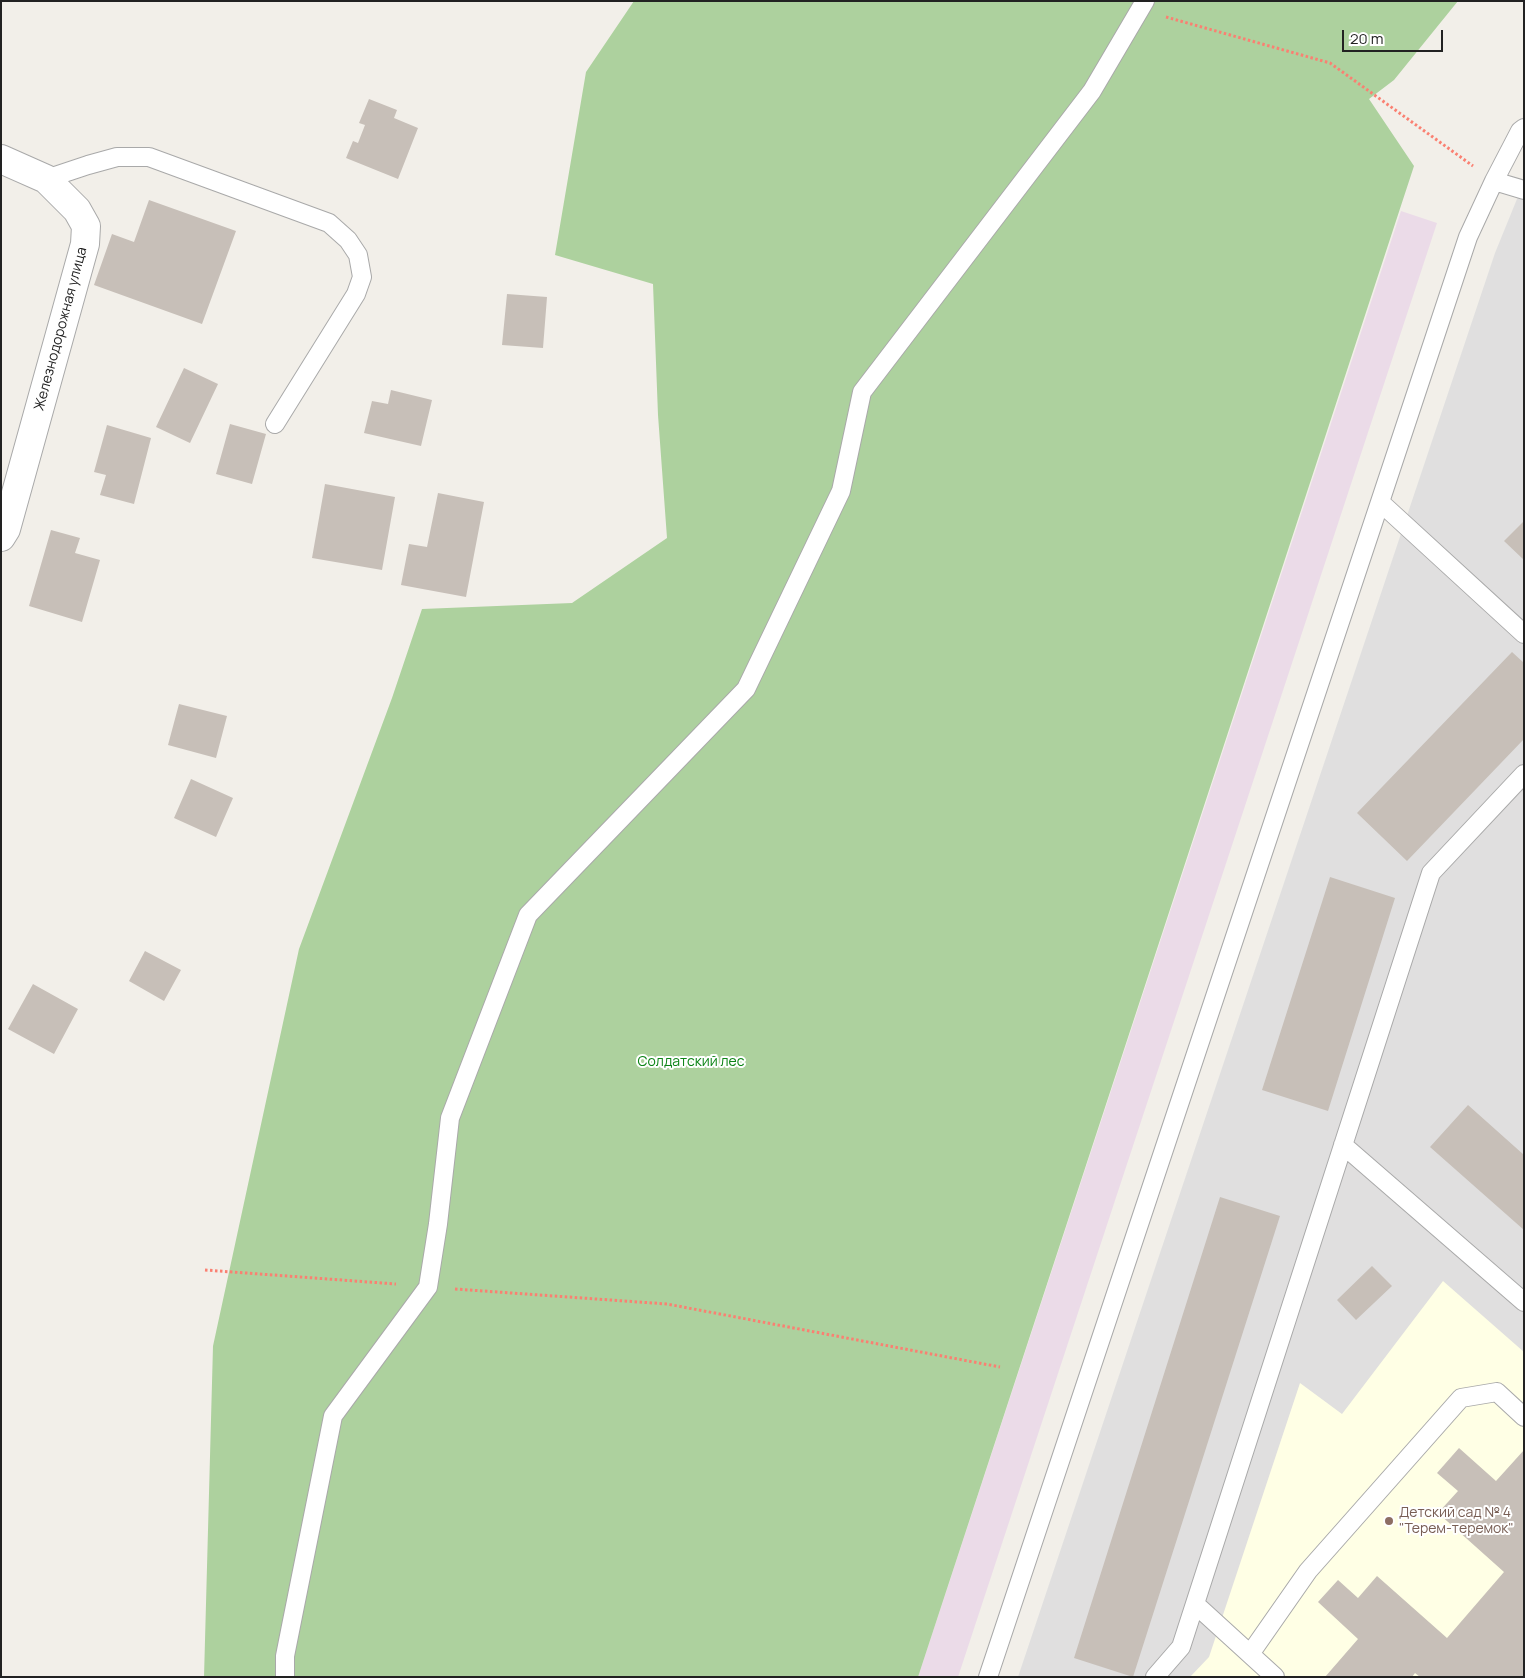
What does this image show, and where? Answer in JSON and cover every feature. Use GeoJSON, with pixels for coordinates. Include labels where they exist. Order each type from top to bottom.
{"type":"FeatureCollection","features":[{"type":"Feature","properties":{"kind":"street","name":"Железнодорожная улица"},"geometry":{"type":"LineString","coordinates":[[1,159],[46,179],[77,210],[86,226],[85,244],[6,529],[1,537]]}},
{"type":"Feature","properties":{"kind":"lane"},"geometry":{"type":"LineString","coordinates":[[285,1677],[285,1656],[333,1416],[428,1286],[438,1224],[450,1118],[528,915],[746,689],[841,491],[862,392],[1092,91],[1142,6]]}},
{"type":"Feature","properties":{"kind":"lane"},"geometry":{"type":"LineString","coordinates":[[988,1677],[1468,236],[1494,181],[1520,131],[1524,128]]}},
{"type":"Feature","properties":{"kind":"lane"},"geometry":{"type":"LineString","coordinates":[[46,179],[117,157],[149,157],[329,223],[348,240],[358,256],[362,277],[356,294],[275,424]]}},
{"type":"Feature","properties":{"kind":"lane"},"geometry":{"type":"LineString","coordinates":[[1494,181],[1524,190]]}},
{"type":"Feature","properties":{"kind":"lane"},"geometry":{"type":"LineString","coordinates":[[1380,502],[1524,634]]}},
{"type":"Feature","properties":{"kind":"lane"},"geometry":{"type":"LineString","coordinates":[[1155,1677],[1181,1647],[1431,873],[1524,774]]}},
{"type":"Feature","properties":{"kind":"lane"},"geometry":{"type":"LineString","coordinates":[[1343,1145],[1524,1302]]}},
{"type":"Feature","properties":{"kind":"lane"},"geometry":{"type":"LineString","coordinates":[[1250,1654],[1308,1571],[1461,1398],[1496,1392],[1524,1417]]}},
{"type":"Feature","properties":{"kind":"lane"},"geometry":{"type":"LineString","coordinates":[[1195,1604],[1274,1677]]}},
{"type":"Feature","properties":{"kind":"path"},"geometry":{"type":"LineString","coordinates":[[1142,6],[1330,63],[1494,181]]}},
{"type":"Feature","properties":{"kind":"path"},"geometry":{"type":"LineString","coordinates":[[205,1270],[667,1304],[1000,1367]]}},
{"type":"Feature","properties":{"kind":"shaded area"},"geometry":{"type":"Polygon","coordinates":[[[1524,189],[1524,1677],[1018,1677],[1495,253],[1517,199],[1524,189]]]}},
{"type":"Feature","properties":{"kind":"shaded area"},"geometry":{"type":"Polygon","coordinates":[[[1401,211],[1437,223],[958,1677],[918,1677],[1401,211]]]}},
{"type":"Feature","properties":{"kind":"shaded area","name":"Детский сад № 4 \"Терем-теремок\""},"geometry":{"type":"Polygon","coordinates":[[[1443,1281],[1524,1352],[1524,1677],[1190,1677],[1209,1657],[1300,1383],[1342,1414],[1443,1281]]]}},
{"type":"Feature","properties":{"kind":"green space","name":"Солдатский лес"},"geometry":{"type":"Polygon","coordinates":[[[634,1],[1458,1],[1394,80],[1369,99],[1414,166],[918,1677],[204,1677],[213,1346],[299,949],[392,698],[422,609],[572,603],[667,538],[658,415],[653,284],[555,255],[586,72],[634,1]]]}},
{"type":"Feature","properties":{"kind":"building"},"geometry":{"type":"Polygon","coordinates":[[[369,99],[397,110],[394,118],[418,128],[398,179],[346,158],[353,141],[358,143],[365,125],[359,123],[369,99]]]}},
{"type":"Feature","properties":{"kind":"building"},"geometry":{"type":"Polygon","coordinates":[[[149,200],[236,231],[202,324],[94,285],[112,234],[134,242],[149,200]]]}},
{"type":"Feature","properties":{"kind":"building"},"geometry":{"type":"Polygon","coordinates":[[[507,294],[547,297],[543,348],[502,345],[507,294]]]}},
{"type":"Feature","properties":{"kind":"building"},"geometry":{"type":"Polygon","coordinates":[[[184,368],[218,384],[190,443],[156,427],[184,368]]]}},
{"type":"Feature","properties":{"kind":"building"},"geometry":{"type":"Polygon","coordinates":[[[391,390],[432,400],[421,446],[364,433],[372,401],[388,404],[391,390]]]}},
{"type":"Feature","properties":{"kind":"building"},"geometry":{"type":"Polygon","coordinates":[[[230,424],[266,434],[252,484],[216,474],[230,424]]]}},
{"type":"Feature","properties":{"kind":"building"},"geometry":{"type":"Polygon","coordinates":[[[107,425],[151,438],[134,504],[100,495],[106,475],[94,472],[107,425]]]}},
{"type":"Feature","properties":{"kind":"building"},"geometry":{"type":"Polygon","coordinates":[[[325,484],[395,497],[382,570],[312,558],[325,484]]]}},
{"type":"Feature","properties":{"kind":"building"},"geometry":{"type":"Polygon","coordinates":[[[438,493],[484,502],[466,597],[401,585],[409,544],[427,547],[438,493]]]}},
{"type":"Feature","properties":{"kind":"building"},"geometry":{"type":"Polygon","coordinates":[[[1524,521],[1524,560],[1504,541],[1524,521]]]}},
{"type":"Feature","properties":{"kind":"building"},"geometry":{"type":"Polygon","coordinates":[[[51,530],[80,538],[75,553],[100,560],[82,622],[29,606],[51,530]]]}},
{"type":"Feature","properties":{"kind":"building"},"geometry":{"type":"Polygon","coordinates":[[[1512,652],[1524,663],[1524,739],[1407,861],[1357,813],[1512,652]]]}},
{"type":"Feature","properties":{"kind":"building"},"geometry":{"type":"Polygon","coordinates":[[[179,704],[227,716],[216,758],[168,745],[179,704]]]}},
{"type":"Feature","properties":{"kind":"building"},"geometry":{"type":"Polygon","coordinates":[[[191,779],[233,798],[216,837],[174,818],[191,779]]]}},
{"type":"Feature","properties":{"kind":"building"},"geometry":{"type":"Polygon","coordinates":[[[1330,877],[1395,898],[1328,1111],[1262,1090],[1330,877]]]}},
{"type":"Feature","properties":{"kind":"building"},"geometry":{"type":"Polygon","coordinates":[[[145,951],[181,970],[164,1001],[129,981],[145,951]]]}},
{"type":"Feature","properties":{"kind":"building"},"geometry":{"type":"Polygon","coordinates":[[[33,984],[78,1009],[54,1054],[8,1029],[33,984]]]}},
{"type":"Feature","properties":{"kind":"building"},"geometry":{"type":"Polygon","coordinates":[[[1468,1105],[1524,1155],[1524,1230],[1430,1147],[1468,1105]]]}},
{"type":"Feature","properties":{"kind":"building"},"geometry":{"type":"Polygon","coordinates":[[[1220,1197],[1280,1216],[1133,1677],[1074,1658],[1220,1197]]]}},
{"type":"Feature","properties":{"kind":"building"},"geometry":{"type":"Polygon","coordinates":[[[1372,1266],[1392,1286],[1356,1320],[1337,1300],[1372,1266]]]}},
{"type":"Feature","properties":{"kind":"building"},"geometry":{"type":"Polygon","coordinates":[[[1459,1448],[1496,1481],[1524,1450],[1524,1675],[1522,1677],[1420,1677],[1415,1673],[1412,1677],[1325,1677],[1358,1639],[1318,1602],[1338,1580],[1358,1598],[1377,1576],[1447,1638],[1504,1572],[1438,1513],[1458,1491],[1437,1473],[1459,1448]]]}},
{"type":"Feature","properties":{"kind":"place","name":"Детский сад № 4 \"Терем-теремок\""},"geometry":{"type":"Point","coordinates":[1389,1521]}}]}
